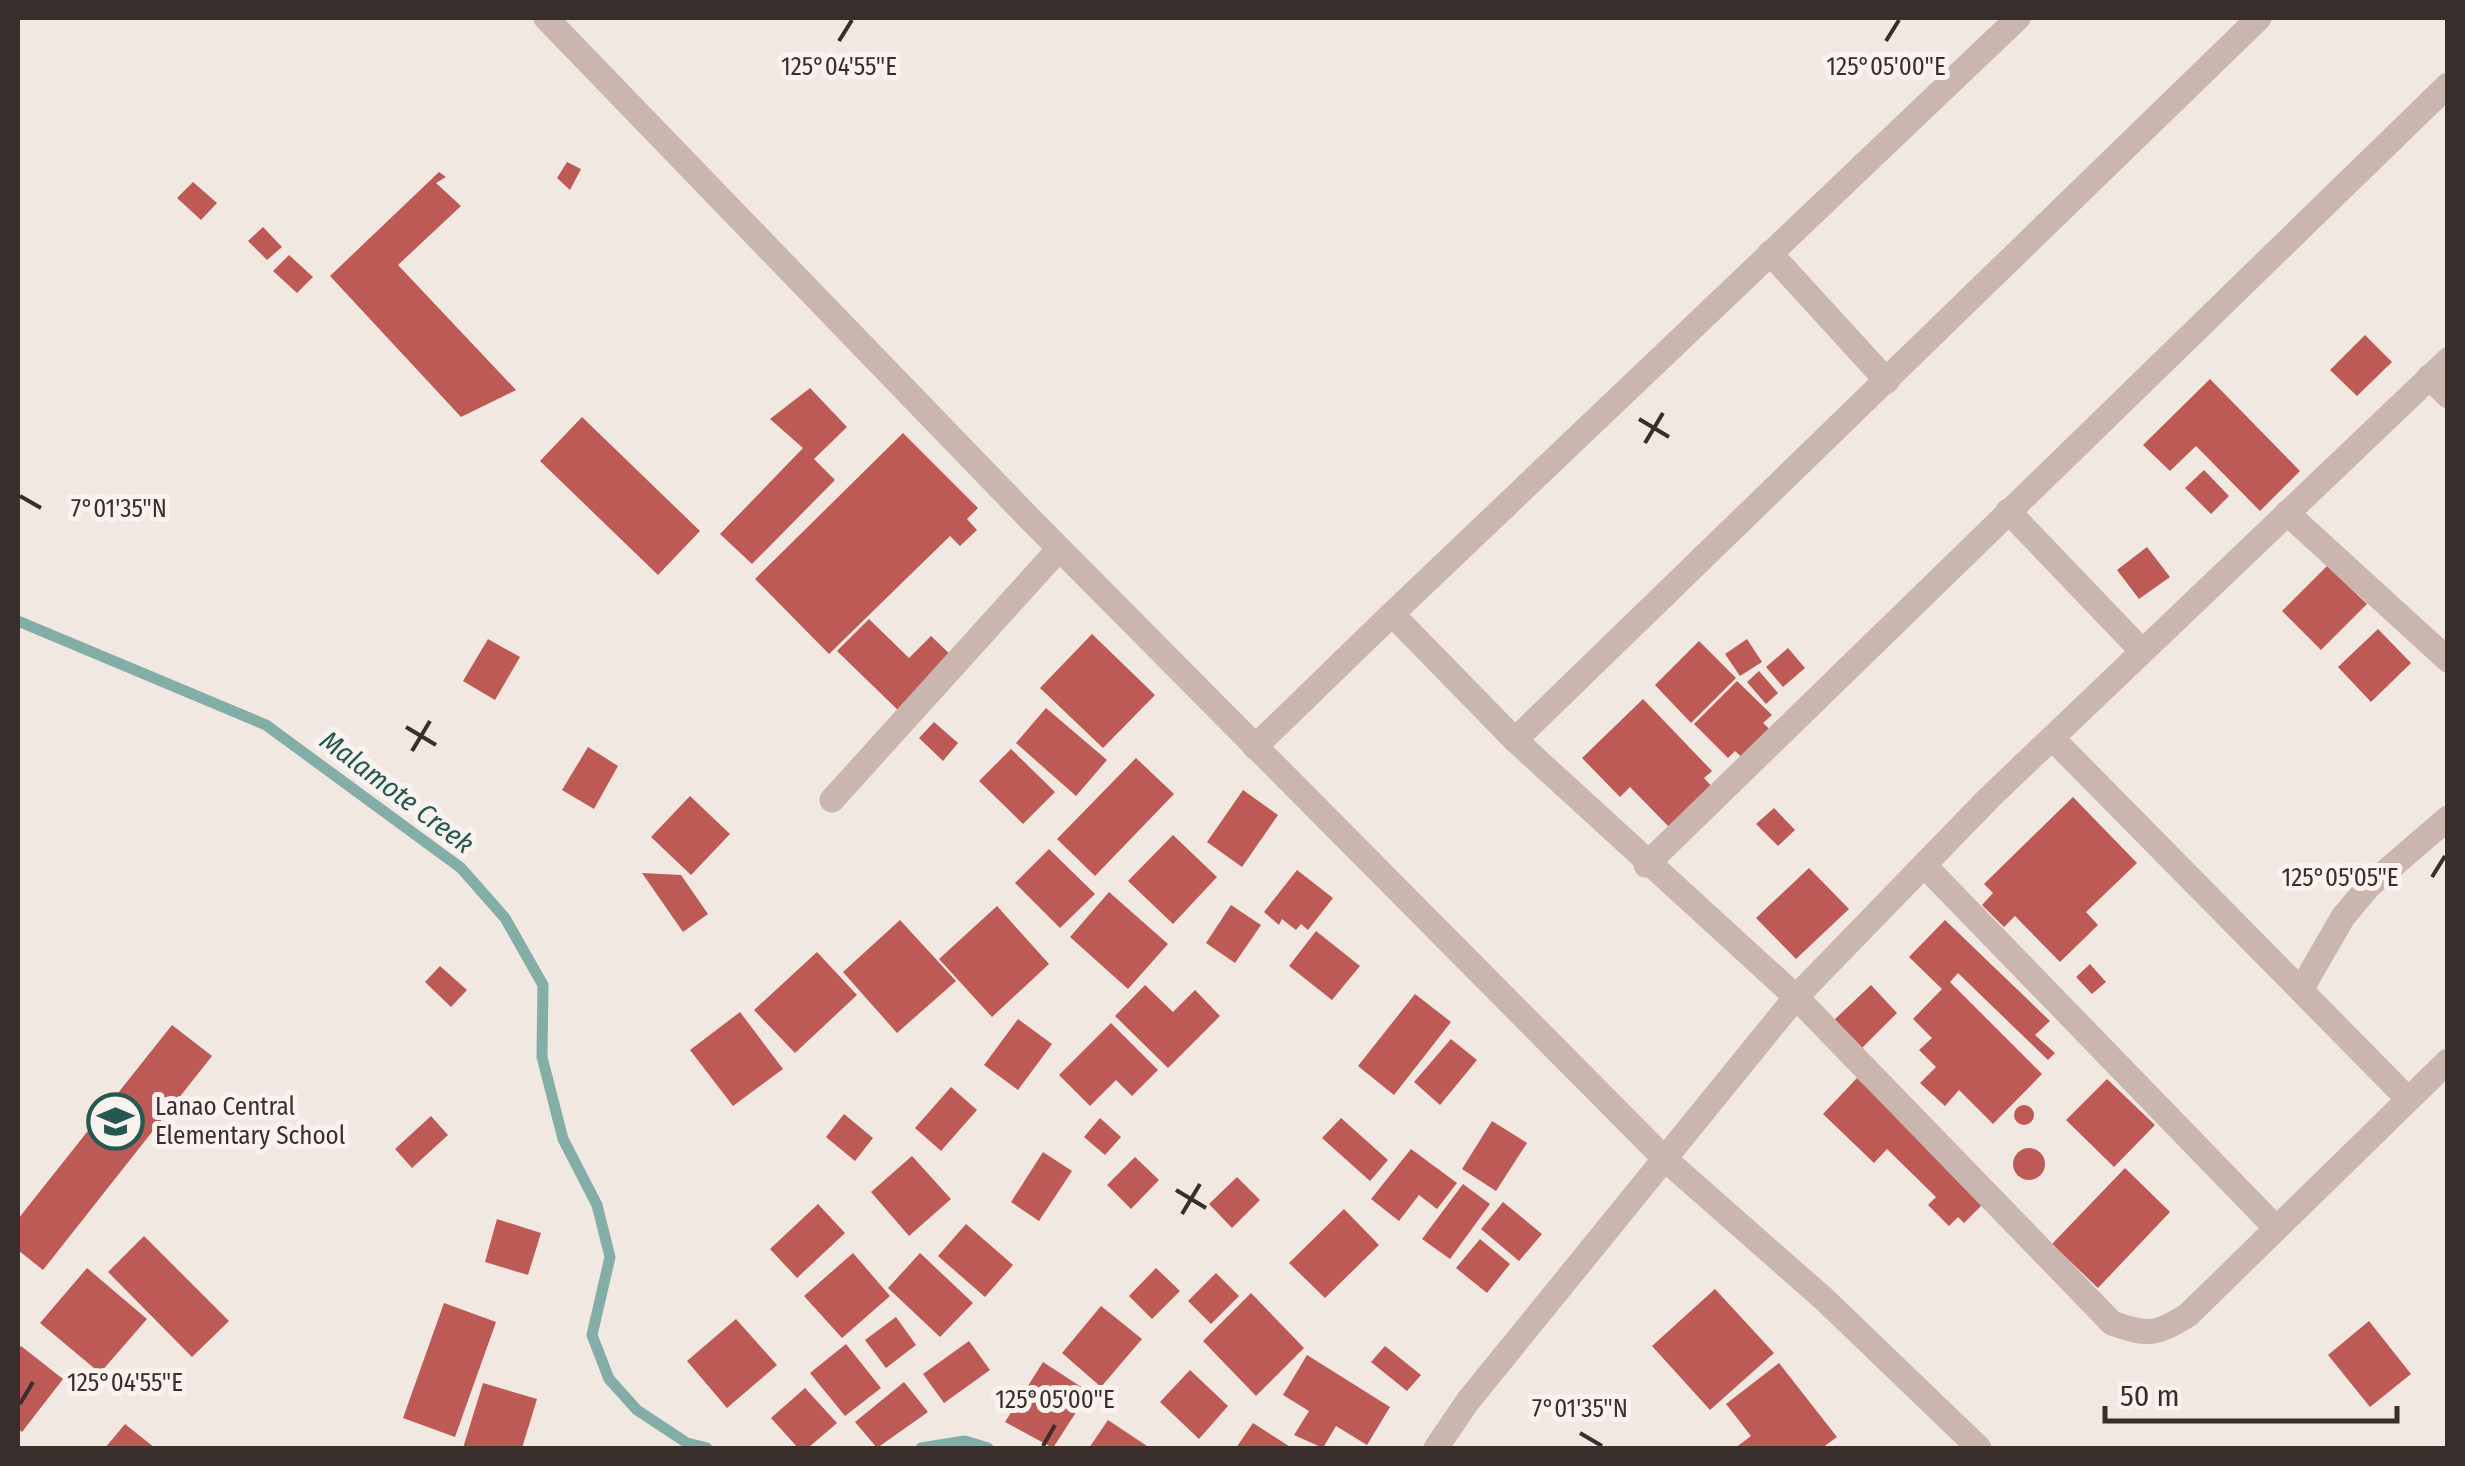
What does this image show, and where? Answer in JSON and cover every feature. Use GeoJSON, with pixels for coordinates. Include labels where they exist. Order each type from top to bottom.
{"type":"FeatureCollection","features":[{"type":"Feature","properties":{"kind":"street"},"geometry":{"type":"LineString","coordinates":[[546,18],[1059,548],[1666,1160],[1824,1299],[1979,1448]]}},
{"type":"Feature","properties":{"kind":"street"},"geometry":{"type":"LineString","coordinates":[[1255,747],[2018,18]]}},
{"type":"Feature","properties":{"kind":"street"},"geometry":{"type":"LineString","coordinates":[[1514,740],[2259,18]]}},
{"type":"Feature","properties":{"kind":"street"},"geometry":{"type":"LineString","coordinates":[[1646,865],[2448,84]]}},
{"type":"Feature","properties":{"kind":"street"},"geometry":{"type":"LineString","coordinates":[[1770,254],[1887,381]]}},
{"type":"Feature","properties":{"kind":"street"},"geometry":{"type":"LineString","coordinates":[[1436,1448],[1468,1401],[1796,997],[2052,738],[2438,369],[2448,396]]}},
{"type":"Feature","properties":{"kind":"street"},"geometry":{"type":"LineString","coordinates":[[2008,511],[2142,652]]}},
{"type":"Feature","properties":{"kind":"street"},"geometry":{"type":"LineString","coordinates":[[2287,513],[2448,660]]}},
{"type":"Feature","properties":{"kind":"street"},"geometry":{"type":"LineString","coordinates":[[832,800],[1059,548]]}},
{"type":"Feature","properties":{"kind":"street"},"geometry":{"type":"LineString","coordinates":[[1392,614],[1514,740],[1646,865],[1796,997],[2112,1322],[2138,1332],[2161,1332],[2188,1315],[2448,1061]]}},
{"type":"Feature","properties":{"kind":"street"},"geometry":{"type":"LineString","coordinates":[[2052,738],[2408,1099]]}},
{"type":"Feature","properties":{"kind":"street"},"geometry":{"type":"LineString","coordinates":[[2302,988],[2344,916],[2369,886],[2448,818]]}},
{"type":"Feature","properties":{"kind":"street"},"geometry":{"type":"LineString","coordinates":[[1924,865],[2275,1228]]}},
{"type":"Feature","properties":{"kind":"building"},"geometry":{"type":"Polygon","coordinates":[[[567,162],[581,169],[570,190],[557,178],[567,162]]]}},
{"type":"Feature","properties":{"kind":"building"},"geometry":{"type":"Polygon","coordinates":[[[439,172],[446,177],[436,183],[461,206],[398,265],[516,390],[461,417],[330,276],[439,172]]]}},
{"type":"Feature","properties":{"kind":"building"},"geometry":{"type":"Polygon","coordinates":[[[193,182],[217,203],[201,220],[177,198],[193,182]]]}},
{"type":"Feature","properties":{"kind":"building"},"geometry":{"type":"Polygon","coordinates":[[[263,227],[282,247],[267,260],[248,241],[263,227]]]}},
{"type":"Feature","properties":{"kind":"building"},"geometry":{"type":"Polygon","coordinates":[[[289,255],[313,277],[297,293],[273,271],[289,255]]]}},
{"type":"Feature","properties":{"kind":"building"},"geometry":{"type":"Polygon","coordinates":[[[2365,335],[2392,362],[2357,396],[2330,370],[2365,335]]]}},
{"type":"Feature","properties":{"kind":"building"},"geometry":{"type":"Polygon","coordinates":[[[2210,379],[2300,471],[2260,511],[2196,446],[2170,471],[2143,445],[2210,379]]]}},
{"type":"Feature","properties":{"kind":"building"},"geometry":{"type":"Polygon","coordinates":[[[810,388],[847,427],[814,459],[835,480],[752,564],[720,534],[803,448],[770,419],[810,388]]]}},
{"type":"Feature","properties":{"kind":"building"},"geometry":{"type":"Polygon","coordinates":[[[582,417],[700,531],[658,575],[540,461],[582,417]]]}},
{"type":"Feature","properties":{"kind":"building"},"geometry":{"type":"Polygon","coordinates":[[[903,433],[978,508],[967,519],[977,530],[960,546],[950,536],[829,654],[755,579],[903,433]]]}},
{"type":"Feature","properties":{"kind":"building"},"geometry":{"type":"Polygon","coordinates":[[[2204,470],[2229,496],[2211,514],[2185,488],[2204,470]]]}},
{"type":"Feature","properties":{"kind":"building"},"geometry":{"type":"Polygon","coordinates":[[[2147,547],[2170,577],[2139,599],[2117,570],[2147,547]]]}},
{"type":"Feature","properties":{"kind":"building"},"geometry":{"type":"Polygon","coordinates":[[[2327,566],[2367,604],[2321,650],[2282,611],[2327,566]]]}},
{"type":"Feature","properties":{"kind":"building"},"geometry":{"type":"Polygon","coordinates":[[[869,619],[909,658],[931,636],[955,659],[902,714],[837,651],[869,619]]]}},
{"type":"Feature","properties":{"kind":"building"},"geometry":{"type":"Polygon","coordinates":[[[2378,629],[2411,663],[2371,702],[2338,667],[2378,629]]]}},
{"type":"Feature","properties":{"kind":"building"},"geometry":{"type":"Polygon","coordinates":[[[1092,634],[1155,695],[1103,748],[1040,688],[1092,634]]]}},
{"type":"Feature","properties":{"kind":"building"},"geometry":{"type":"Polygon","coordinates":[[[488,639],[520,657],[495,700],[463,681],[488,639]]]}},
{"type":"Feature","properties":{"kind":"building"},"geometry":{"type":"Polygon","coordinates":[[[1747,639],[1762,662],[1740,676],[1725,654],[1747,639]]]}},
{"type":"Feature","properties":{"kind":"building"},"geometry":{"type":"Polygon","coordinates":[[[1699,641],[1736,678],[1691,723],[1655,685],[1699,641]]]}},
{"type":"Feature","properties":{"kind":"building"},"geometry":{"type":"Polygon","coordinates":[[[1788,648],[1805,668],[1783,687],[1766,667],[1788,648]]]}},
{"type":"Feature","properties":{"kind":"building"},"geometry":{"type":"Polygon","coordinates":[[[1759,671],[1778,693],[1766,704],[1747,682],[1759,671]]]}},
{"type":"Feature","properties":{"kind":"building"},"geometry":{"type":"Polygon","coordinates":[[[1737,681],[1772,715],[1763,723],[1776,735],[1748,763],[1735,751],[1728,758],[1694,724],[1737,681]]]}},
{"type":"Feature","properties":{"kind":"building"},"geometry":{"type":"Polygon","coordinates":[[[1643,699],[1712,771],[1704,778],[1715,790],[1673,831],[1630,787],[1620,797],[1582,758],[1643,699]]]}},
{"type":"Feature","properties":{"kind":"building"},"geometry":{"type":"Polygon","coordinates":[[[1046,708],[1107,760],[1076,796],[1016,743],[1046,708]]]}},
{"type":"Feature","properties":{"kind":"building"},"geometry":{"type":"Polygon","coordinates":[[[934,722],[958,743],[943,761],[919,738],[934,722]]]}},
{"type":"Feature","properties":{"kind":"building"},"geometry":{"type":"Polygon","coordinates":[[[588,747],[618,766],[594,809],[562,790],[588,747]]]}},
{"type":"Feature","properties":{"kind":"building"},"geometry":{"type":"Polygon","coordinates":[[[1011,749],[1055,792],[1023,824],[979,781],[1011,749]]]}},
{"type":"Feature","properties":{"kind":"building"},"geometry":{"type":"Polygon","coordinates":[[[1136,758],[1174,794],[1095,876],[1057,839],[1136,758]]]}},
{"type":"Feature","properties":{"kind":"building"},"geometry":{"type":"Polygon","coordinates":[[[1243,790],[1278,815],[1242,867],[1207,842],[1243,790]]]}},
{"type":"Feature","properties":{"kind":"building"},"geometry":{"type":"Polygon","coordinates":[[[690,796],[730,834],[691,875],[651,837],[690,796]]]}},
{"type":"Feature","properties":{"kind":"building"},"geometry":{"type":"Polygon","coordinates":[[[2073,797],[2137,863],[2086,912],[2098,925],[2060,962],[2015,916],[2004,927],[1982,905],[1993,893],[1984,884],[2073,797]]]}},
{"type":"Feature","properties":{"kind":"building"},"geometry":{"type":"Polygon","coordinates":[[[1774,808],[1795,830],[1778,846],[1756,824],[1774,808]]]}},
{"type":"Feature","properties":{"kind":"building"},"geometry":{"type":"Polygon","coordinates":[[[1173,835],[1217,877],[1173,924],[1128,881],[1173,835]]]}},
{"type":"Feature","properties":{"kind":"building"},"geometry":{"type":"Polygon","coordinates":[[[1049,849],[1095,894],[1060,928],[1015,883],[1049,849]]]}},
{"type":"Feature","properties":{"kind":"building"},"geometry":{"type":"Polygon","coordinates":[[[1809,868],[1849,909],[1796,959],[1756,918],[1809,868]]]}},
{"type":"Feature","properties":{"kind":"building"},"geometry":{"type":"Polygon","coordinates":[[[1297,870],[1333,898],[1308,930],[1301,924],[1296,930],[1282,919],[1279,925],[1264,912],[1297,870]]]}},
{"type":"Feature","properties":{"kind":"building"},"geometry":{"type":"Polygon","coordinates":[[[642,873],[681,875],[708,914],[683,932],[642,873]]]}},
{"type":"Feature","properties":{"kind":"building"},"geometry":{"type":"Polygon","coordinates":[[[1109,892],[1168,944],[1128,989],[1070,937],[1109,892]]]}},
{"type":"Feature","properties":{"kind":"building"},"geometry":{"type":"Polygon","coordinates":[[[1231,905],[1261,925],[1235,963],[1206,943],[1231,905]]]}},
{"type":"Feature","properties":{"kind":"building"},"geometry":{"type":"Polygon","coordinates":[[[997,906],[1049,964],[992,1017],[939,959],[997,906]]]}},
{"type":"Feature","properties":{"kind":"building"},"geometry":{"type":"Polygon","coordinates":[[[900,920],[956,981],[897,1033],[843,972],[900,920]]]}},
{"type":"Feature","properties":{"kind":"building"},"geometry":{"type":"Polygon","coordinates":[[[1945,920],[2050,1021],[2035,1035],[2055,1053],[2048,1060],[1958,973],[1950,982],[2042,1074],[1993,1124],[1959,1090],[1945,1106],[1920,1083],[1936,1067],[1919,1050],[1932,1038],[1913,1019],[1942,989],[1909,957],[1945,920]]]}},
{"type":"Feature","properties":{"kind":"building"},"geometry":{"type":"Polygon","coordinates":[[[1316,931],[1360,966],[1332,1000],[1289,966],[1316,931]]]}},
{"type":"Feature","properties":{"kind":"building"},"geometry":{"type":"Polygon","coordinates":[[[817,952],[857,995],[795,1053],[754,1010],[817,952]]]}},
{"type":"Feature","properties":{"kind":"building"},"geometry":{"type":"Polygon","coordinates":[[[2090,964],[2106,982],[2092,994],[2076,977],[2090,964]]]}},
{"type":"Feature","properties":{"kind":"building"},"geometry":{"type":"Polygon","coordinates":[[[440,966],[467,990],[451,1007],[425,982],[440,966]]]}},
{"type":"Feature","properties":{"kind":"building"},"geometry":{"type":"Polygon","coordinates":[[[1145,985],[1173,1012],[1195,990],[1220,1016],[1168,1068],[1115,1016],[1145,985]]]}},
{"type":"Feature","properties":{"kind":"building"},"geometry":{"type":"Polygon","coordinates":[[[1871,985],[1897,1013],[1860,1050],[1833,1021],[1871,985]]]}},
{"type":"Feature","properties":{"kind":"building"},"geometry":{"type":"Polygon","coordinates":[[[1415,994],[1451,1022],[1394,1095],[1358,1066],[1415,994]]]}},
{"type":"Feature","properties":{"kind":"building"},"geometry":{"type":"Polygon","coordinates":[[[740,1012],[783,1069],[733,1106],[690,1050],[740,1012]]]}},
{"type":"Feature","properties":{"kind":"building"},"geometry":{"type":"Polygon","coordinates":[[[1018,1019],[1052,1044],[1018,1090],[984,1065],[1018,1019]]]}},
{"type":"Feature","properties":{"kind":"building"},"geometry":{"type":"Polygon","coordinates":[[[1111,1023],[1158,1070],[1132,1096],[1116,1080],[1090,1106],[1059,1075],[1111,1023]]]}},
{"type":"Feature","properties":{"kind":"building"},"geometry":{"type":"Polygon","coordinates":[[[172,1025],[212,1056],[43,1270],[18,1250],[18,1219],[172,1025]]]}},
{"type":"Feature","properties":{"kind":"building"},"geometry":{"type":"Polygon","coordinates":[[[1451,1039],[1477,1060],[1440,1105],[1414,1082],[1451,1039]]]}},
{"type":"Feature","properties":{"kind":"building"},"geometry":{"type":"Polygon","coordinates":[[[1857,1078],[1986,1201],[1964,1223],[1958,1217],[1949,1226],[1928,1205],[1936,1197],[1887,1149],[1874,1163],[1823,1114],[1857,1078]]]}},
{"type":"Feature","properties":{"kind":"building"},"geometry":{"type":"Polygon","coordinates":[[[2107,1079],[2155,1125],[2114,1167],[2066,1120],[2107,1079]]]}},
{"type":"Feature","properties":{"kind":"building"},"geometry":{"type":"Polygon","coordinates":[[[951,1087],[977,1110],[941,1151],[915,1128],[951,1087]]]}},
{"type":"Feature","properties":{"kind":"building"},"geometry":{"type":"Polygon","coordinates":[[[2024,1105],[2034,1115],[2024,1125],[2014,1115],[2024,1105]]]}},
{"type":"Feature","properties":{"kind":"building"},"geometry":{"type":"Polygon","coordinates":[[[844,1114],[873,1138],[855,1161],[826,1137],[844,1114]]]}},
{"type":"Feature","properties":{"kind":"building"},"geometry":{"type":"Polygon","coordinates":[[[431,1116],[448,1135],[412,1168],[395,1149],[431,1116]]]}},
{"type":"Feature","properties":{"kind":"building"},"geometry":{"type":"Polygon","coordinates":[[[1100,1118],[1121,1137],[1105,1155],[1084,1137],[1100,1118]]]}},
{"type":"Feature","properties":{"kind":"building"},"geometry":{"type":"Polygon","coordinates":[[[1341,1118],[1388,1160],[1370,1181],[1322,1138],[1341,1118]]]}},
{"type":"Feature","properties":{"kind":"building"},"geometry":{"type":"Polygon","coordinates":[[[1492,1121],[1527,1143],[1496,1191],[1462,1169],[1492,1121]]]}},
{"type":"Feature","properties":{"kind":"building"},"geometry":{"type":"Polygon","coordinates":[[[2029,1148],[2040,1153],[2045,1164],[2040,1175],[2029,1180],[2018,1175],[2013,1164],[2018,1153],[2029,1148]]]}},
{"type":"Feature","properties":{"kind":"building"},"geometry":{"type":"Polygon","coordinates":[[[1411,1149],[1457,1183],[1437,1209],[1419,1195],[1399,1221],[1371,1199],[1411,1149]]]}},
{"type":"Feature","properties":{"kind":"building"},"geometry":{"type":"Polygon","coordinates":[[[1043,1152],[1072,1171],[1039,1221],[1011,1202],[1043,1152]]]}},
{"type":"Feature","properties":{"kind":"building"},"geometry":{"type":"Polygon","coordinates":[[[912,1156],[951,1199],[909,1236],[871,1192],[912,1156]]]}},
{"type":"Feature","properties":{"kind":"building"},"geometry":{"type":"Polygon","coordinates":[[[1135,1157],[1159,1180],[1131,1209],[1107,1185],[1135,1157]]]}},
{"type":"Feature","properties":{"kind":"building"},"geometry":{"type":"Polygon","coordinates":[[[2125,1168],[2170,1212],[2098,1288],[2052,1244],[2125,1168]]]}},
{"type":"Feature","properties":{"kind":"building"},"geometry":{"type":"Polygon","coordinates":[[[1237,1177],[1260,1200],[1232,1228],[1209,1204],[1237,1177]]]}},
{"type":"Feature","properties":{"kind":"building"},"geometry":{"type":"Polygon","coordinates":[[[1463,1184],[1490,1204],[1450,1259],[1422,1239],[1463,1184]]]}},
{"type":"Feature","properties":{"kind":"building"},"geometry":{"type":"Polygon","coordinates":[[[1503,1202],[1542,1234],[1519,1261],[1481,1229],[1503,1202]]]}},
{"type":"Feature","properties":{"kind":"building"},"geometry":{"type":"Polygon","coordinates":[[[818,1204],[845,1233],[797,1278],[770,1249],[818,1204]]]}},
{"type":"Feature","properties":{"kind":"building"},"geometry":{"type":"Polygon","coordinates":[[[1344,1209],[1379,1245],[1325,1298],[1289,1263],[1344,1209]]]}},
{"type":"Feature","properties":{"kind":"building"},"geometry":{"type":"Polygon","coordinates":[[[497,1219],[541,1233],[528,1275],[485,1262],[497,1219]]]}},
{"type":"Feature","properties":{"kind":"building"},"geometry":{"type":"Polygon","coordinates":[[[966,1224],[1013,1265],[985,1297],[938,1256],[966,1224]]]}},
{"type":"Feature","properties":{"kind":"building"},"geometry":{"type":"Polygon","coordinates":[[[144,1236],[229,1321],[192,1357],[108,1272],[144,1236]]]}},
{"type":"Feature","properties":{"kind":"building"},"geometry":{"type":"Polygon","coordinates":[[[1480,1239],[1510,1264],[1487,1293],[1456,1268],[1480,1239]]]}},
{"type":"Feature","properties":{"kind":"building"},"geometry":{"type":"Polygon","coordinates":[[[853,1253],[890,1296],[842,1338],[804,1296],[853,1253]]]}},
{"type":"Feature","properties":{"kind":"building"},"geometry":{"type":"Polygon","coordinates":[[[920,1253],[973,1303],[940,1337],[888,1288],[920,1253]]]}},
{"type":"Feature","properties":{"kind":"building"},"geometry":{"type":"Polygon","coordinates":[[[87,1268],[147,1319],[100,1373],[40,1323],[87,1268]]]}},
{"type":"Feature","properties":{"kind":"building"},"geometry":{"type":"Polygon","coordinates":[[[1156,1268],[1180,1291],[1152,1319],[1129,1296],[1156,1268]]]}},
{"type":"Feature","properties":{"kind":"building"},"geometry":{"type":"Polygon","coordinates":[[[1216,1273],[1239,1296],[1211,1324],[1188,1301],[1216,1273]]]}},
{"type":"Feature","properties":{"kind":"building"},"geometry":{"type":"Polygon","coordinates":[[[1715,1289],[1774,1353],[1710,1410],[1652,1346],[1715,1289]]]}},
{"type":"Feature","properties":{"kind":"building"},"geometry":{"type":"Polygon","coordinates":[[[1251,1293],[1304,1348],[1256,1396],[1203,1341],[1251,1293]]]}},
{"type":"Feature","properties":{"kind":"building"},"geometry":{"type":"Polygon","coordinates":[[[444,1303],[496,1322],[455,1437],[403,1418],[444,1303]]]}},
{"type":"Feature","properties":{"kind":"building"},"geometry":{"type":"Polygon","coordinates":[[[1101,1306],[1142,1339],[1101,1387],[1062,1353],[1101,1306]]]}},
{"type":"Feature","properties":{"kind":"building"},"geometry":{"type":"Polygon","coordinates":[[[896,1317],[916,1345],[886,1368],[865,1340],[896,1317]]]}},
{"type":"Feature","properties":{"kind":"building"},"geometry":{"type":"Polygon","coordinates":[[[736,1319],[777,1365],[727,1408],[687,1361],[736,1319]]]}},
{"type":"Feature","properties":{"kind":"building"},"geometry":{"type":"Polygon","coordinates":[[[2369,1321],[2411,1374],[2370,1407],[2328,1355],[2369,1321]]]}},
{"type":"Feature","properties":{"kind":"building"},"geometry":{"type":"Polygon","coordinates":[[[969,1341],[990,1370],[944,1403],[923,1374],[969,1341]]]}},
{"type":"Feature","properties":{"kind":"building"},"geometry":{"type":"Polygon","coordinates":[[[846,1344],[881,1388],[845,1416],[810,1373],[846,1344]]]}},
{"type":"Feature","properties":{"kind":"building"},"geometry":{"type":"Polygon","coordinates":[[[21,1346],[63,1379],[22,1432],[18,1429],[21,1346]]]}},
{"type":"Feature","properties":{"kind":"building"},"geometry":{"type":"Polygon","coordinates":[[[1385,1346],[1421,1375],[1407,1391],[1371,1362],[1385,1346]]]}},
{"type":"Feature","properties":{"kind":"building"},"geometry":{"type":"Polygon","coordinates":[[[1307,1355],[1390,1407],[1367,1445],[1336,1426],[1323,1448],[1294,1435],[1309,1411],[1283,1395],[1307,1355]]]}},
{"type":"Feature","properties":{"kind":"building"},"geometry":{"type":"Polygon","coordinates":[[[1043,1362],[1089,1392],[1053,1448],[1005,1422],[1043,1362]]]}},
{"type":"Feature","properties":{"kind":"building"},"geometry":{"type":"Polygon","coordinates":[[[1779,1363],[1837,1437],[1822,1448],[1735,1448],[1751,1436],[1726,1404],[1779,1363]]]}},
{"type":"Feature","properties":{"kind":"building"},"geometry":{"type":"Polygon","coordinates":[[[1190,1370],[1228,1406],[1199,1439],[1160,1402],[1190,1370]]]}},
{"type":"Feature","properties":{"kind":"building"},"geometry":{"type":"Polygon","coordinates":[[[904,1382],[928,1412],[877,1448],[855,1422],[904,1382]]]}},
{"type":"Feature","properties":{"kind":"building"},"geometry":{"type":"Polygon","coordinates":[[[483,1383],[537,1399],[522,1448],[463,1448],[483,1383]]]}},
{"type":"Feature","properties":{"kind":"building"},"geometry":{"type":"Polygon","coordinates":[[[805,1388],[837,1423],[808,1448],[798,1448],[771,1418],[805,1388]]]}},
{"type":"Feature","properties":{"kind":"building"},"geometry":{"type":"Polygon","coordinates":[[[1108,1420],[1150,1448],[1089,1448],[1108,1420]]]}},
{"type":"Feature","properties":{"kind":"building"},"geometry":{"type":"Polygon","coordinates":[[[1253,1423],[1292,1448],[1236,1448],[1253,1423]]]}},
{"type":"Feature","properties":{"kind":"building"},"geometry":{"type":"Polygon","coordinates":[[[125,1424],[155,1448],[105,1448],[125,1424]]]}},
{"type":"Feature","properties":{"kind":"waterway","name":"Malamote Creek"},"geometry":{"type":"LineString","coordinates":[[18,621],[266,725],[461,868],[505,918],[543,985],[542,1057],[563,1139],[597,1205],[610,1257],[592,1335],[609,1379],[637,1410],[687,1443],[707,1448]]}},
{"type":"Feature","properties":{"kind":"waterway","name":"Malamote Creek"},"geometry":{"type":"LineString","coordinates":[[921,1448],[965,1441],[988,1448]]}},
{"type":"Feature","properties":{"kind":"place","name":"Lanao Central Elementary School"},"geometry":{"type":"Point","coordinates":[116,1121]}}]}
